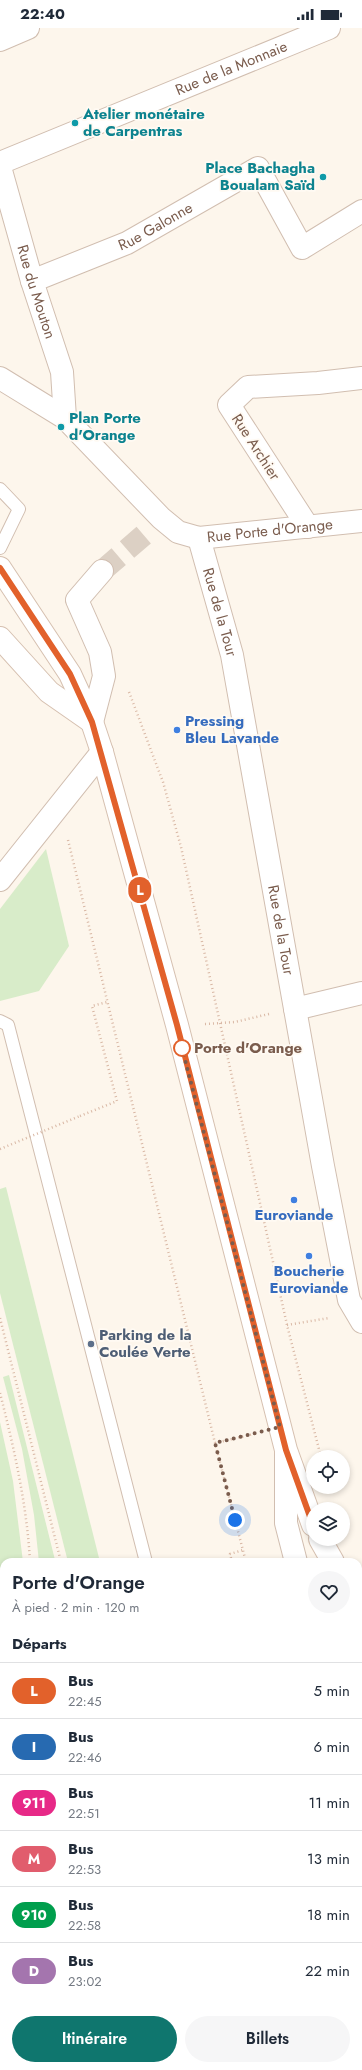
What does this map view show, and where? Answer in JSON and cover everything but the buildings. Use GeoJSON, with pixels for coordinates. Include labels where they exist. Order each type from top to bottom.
{"type":"FeatureCollection","features":[{"type":"Feature","properties":{"kind":"street"},"geometry":{"type":"LineString","coordinates":[[0,40],[28,28]]}},
{"type":"Feature","properties":{"kind":"street","name":"Rue de la Monnaie"},"geometry":{"type":"LineString","coordinates":[[0,163],[295,34],[329,28]]}},
{"type":"Feature","properties":{"kind":"street","name":"Rue du Mouton"},"geometry":{"type":"LineString","coordinates":[[0,167],[32,281],[62,372],[65,418]]}},
{"type":"Feature","properties":{"kind":"street","name":"Rue Galonne"},"geometry":{"type":"LineString","coordinates":[[32,281],[127,243],[258,168],[302,248],[362,211]]}},
{"type":"Feature","properties":{"kind":"street"},"geometry":{"type":"LineString","coordinates":[[0,378],[65,418]]}},
{"type":"Feature","properties":{"kind":"street","name":"Rue Archier"},"geometry":{"type":"LineString","coordinates":[[308,527],[229,405],[248,387],[318,383],[362,378]]}},
{"type":"Feature","properties":{"kind":"street","name":"Rue Porte d'Orange"},"geometry":{"type":"LineString","coordinates":[[65,418],[156,523],[178,532],[199,538],[362,521]]}},
{"type":"Feature","properties":{"kind":"street","name":"Rue de la Tour"},"geometry":{"type":"LineString","coordinates":[[199,538],[232,655],[349,1300],[360,1315]]}},
{"type":"Feature","properties":{"kind":"street"},"geometry":{"type":"LineString","coordinates":[[0,568],[70,674],[92,722],[102,752],[177,1025],[286,1450],[306,1506]]}},
{"type":"Feature","properties":{"kind":"street"},"geometry":{"type":"LineString","coordinates":[[92,722],[104,676],[100,652],[77,600],[102,570]]}},
{"type":"Feature","properties":{"kind":"street"},"geometry":{"type":"LineString","coordinates":[[0,638],[50,692],[92,722]]}},
{"type":"Feature","properties":{"kind":"street"},"geometry":{"type":"LineString","coordinates":[[0,880],[102,752]]}},
{"type":"Feature","properties":{"kind":"street"},"geometry":{"type":"LineString","coordinates":[[295,1009],[362,993]]}},
{"type":"Feature","properties":{"kind":"street"},"geometry":{"type":"LineString","coordinates":[[286,1450],[286,1522],[295,1558]]}},
{"type":"Feature","properties":{"kind":"street"},"geometry":{"type":"LineString","coordinates":[[324,1546],[331,1558]]}},
{"type":"Feature","properties":{"kind":"lane"},"geometry":{"type":"LineString","coordinates":[[0,489],[19,509],[0,548]]}},
{"type":"Feature","properties":{"kind":"lane"},"geometry":{"type":"LineString","coordinates":[[4,1023],[145,1558]]}},
{"type":"Feature","properties":{"kind":"path"},"geometry":{"type":"LineString","coordinates":[[163,782],[181,847],[287,1325],[319,1450]]}},
{"type":"Feature","properties":{"kind":"path"},"geometry":{"type":"LineString","coordinates":[[68,834],[107,1002],[215,1443],[245,1558]]}},
{"type":"Feature","properties":{"kind":"path"},"geometry":{"type":"LineString","coordinates":[[0,1149],[117,1101],[92,1006],[107,1002]]}},
{"type":"Feature","properties":{"kind":"path"},"geometry":{"type":"LineString","coordinates":[[235,1022],[270,1014]]}},
{"type":"Feature","properties":{"kind":"path"},"geometry":{"type":"LineString","coordinates":[[287,1325],[336,1316]]}},
{"type":"Feature","properties":{"kind":"path"},"geometry":{"type":"LineString","coordinates":[[0,1318],[60,1558]]}},
{"type":"Feature","properties":{"kind":"path"},"geometry":{"type":"LineString","coordinates":[[0,1392],[14,1452],[29,1538],[30,1558]]}},
{"type":"Feature","properties":{"kind":"path"},"geometry":{"type":"LineString","coordinates":[[215,1443],[280,1427]]}},
{"type":"Feature","properties":{"kind":"path"},"geometry":{"type":"LineString","coordinates":[[231,1558],[230,1554],[243,1550]]}},
{"type":"Feature","properties":{"kind":"green space"},"geometry":{"type":"Polygon","coordinates":[[[46,849],[69,946],[39,991],[0,1001],[0,909],[46,849]]]}},
{"type":"Feature","properties":{"kind":"green space"},"geometry":{"type":"Polygon","coordinates":[[[6,1187],[99,1558],[67,1558],[0,1293],[0,1189],[6,1187]]]}},
{"type":"Feature","properties":{"kind":"green space"},"geometry":{"type":"Polygon","coordinates":[[[9,1375],[55,1558],[39,1558],[34,1515],[22,1449],[3,1377],[9,1375]]]}},
{"type":"Feature","properties":{"kind":"green space"},"geometry":{"type":"Polygon","coordinates":[[[0,1422],[13,1481],[23,1558],[0,1558],[0,1422]]]}},
{"type":"Feature","properties":{"kind":"tunnel"},"geometry":{"type":"LineString","coordinates":[[102,571],[152,528]]}},
{"type":"Feature","properties":{"kind":"bus line","name":"L"},"geometry":{"type":"LineString","coordinates":[[0,568],[70,674],[92,722],[102,752],[177,1025],[286,1450],[306,1508]]}},
{"type":"Feature","properties":{"kind":"place","name":"Atelier monétaire de Carpentras"},"geometry":{"type":"Point","coordinates":[75,123]}},
{"type":"Feature","properties":{"kind":"place","name":"Place Bachagha Boualam Saïd"},"geometry":{"type":"Point","coordinates":[323,177]}},
{"type":"Feature","properties":{"kind":"place","name":"Plan Porte d'Orange"},"geometry":{"type":"Point","coordinates":[61,427]}},
{"type":"Feature","properties":{"kind":"place","name":"Pressing Bleu Lavande"},"geometry":{"type":"Point","coordinates":[177,730]}},
{"type":"Feature","properties":{"kind":"place","name":"Porte d'Orange"},"geometry":{"type":"Point","coordinates":[182,1048]}},
{"type":"Feature","properties":{"kind":"place","name":"Euroviande"},"geometry":{"type":"Point","coordinates":[294,1200]}},
{"type":"Feature","properties":{"kind":"place","name":"Boucherie Euroviande"},"geometry":{"type":"Point","coordinates":[309,1256]}},
{"type":"Feature","properties":{"kind":"place","name":"Parking de la Coulée Verte"},"geometry":{"type":"Point","coordinates":[91,1344]}},
{"type":"Feature","properties":{"kind":"route"},"geometry":{"type":"LineString","coordinates":[[182,1048],[280,1427],[215,1443],[235,1520]]}}]}
